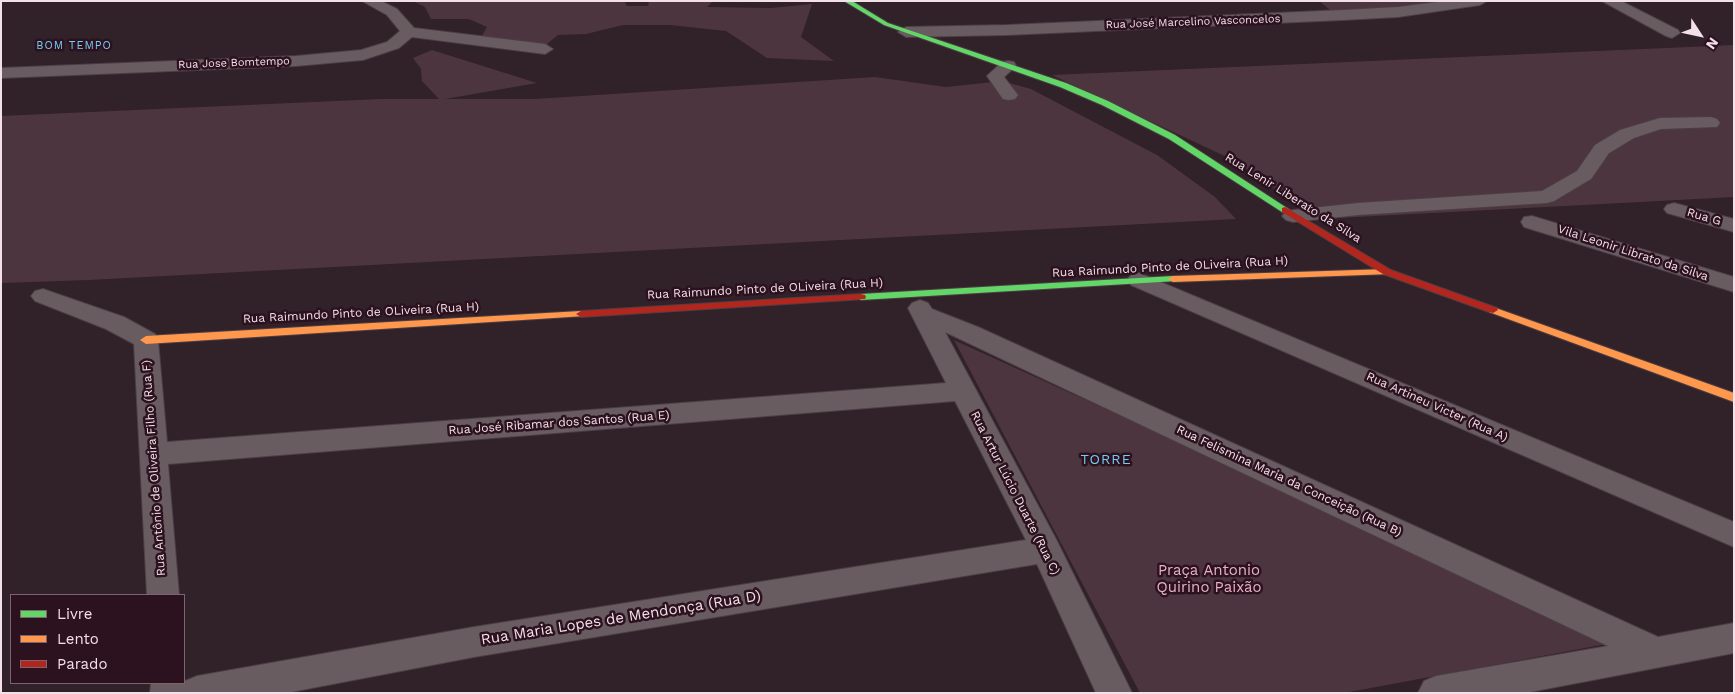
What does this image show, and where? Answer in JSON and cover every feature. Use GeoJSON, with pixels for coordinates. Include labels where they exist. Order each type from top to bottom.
{"type":"FeatureCollection","features":[{"type":"Feature","properties":{"kind":"street"},"geometry":{"type":"LineString","coordinates":[[369,1],[392,12],[409,32],[545,49]]}},
{"type":"Feature","properties":{"kind":"street","name":"Rua Lenir Liberato da Silva"},"geometry":{"type":"LineString","coordinates":[[847,1],[871,16],[906,32],[1008,66],[1097,99],[1172,137],[1293,216],[1387,272],[1734,398]]}},
{"type":"Feature","properties":{"kind":"street","name":"Rua José Marcelino Vasconcelos"},"geometry":{"type":"LineString","coordinates":[[906,32],[1007,30],[1343,15],[1398,12],[1480,1]]}},
{"type":"Feature","properties":{"kind":"street"},"geometry":{"type":"LineString","coordinates":[[1608,1],[1672,33]]}},
{"type":"Feature","properties":{"kind":"street","name":"Rua Jose Bomtempo"},"geometry":{"type":"LineString","coordinates":[[1,73],[342,58],[382,50],[403,39],[409,32]]}},
{"type":"Feature","properties":{"kind":"street"},"geometry":{"type":"LineString","coordinates":[[1008,66],[994,76],[1008,95]]}},
{"type":"Feature","properties":{"kind":"street"},"geometry":{"type":"LineString","coordinates":[[1293,216],[1358,209],[1547,197],[1584,175],[1602,149],[1627,134],[1660,124],[1711,123]]}},
{"type":"Feature","properties":{"kind":"street","name":"Rua G"},"geometry":{"type":"LineString","coordinates":[[1674,209],[1734,226]]}},
{"type":"Feature","properties":{"kind":"street","name":"Vila Leonir Librato da Silva"},"geometry":{"type":"LineString","coordinates":[[1532,222],[1734,285]]}},
{"type":"Feature","properties":{"kind":"street","name":"Rua Raimundo Pinto de OLiveira (Rua H)"},"geometry":{"type":"LineString","coordinates":[[146,340],[918,304],[1139,280],[1387,272]]}},
{"type":"Feature","properties":{"kind":"street","name":"Rua Artineu Victer (Rua A)"},"geometry":{"type":"LineString","coordinates":[[1139,280],[1734,535]]}},
{"type":"Feature","properties":{"kind":"street"},"geometry":{"type":"LineString","coordinates":[[43,296],[115,323],[146,340]]}},
{"type":"Feature","properties":{"kind":"street","name":"Rua Artur Lúcio Duarte (Rua C)"},"geometry":{"type":"LineString","coordinates":[[918,304],[1046,550],[1114,693]]}},
{"type":"Feature","properties":{"kind":"street","name":"Rua Felismina Maria da Conceição (Rua B)"},"geometry":{"type":"LineString","coordinates":[[918,304],[978,337],[1654,651]]}},
{"type":"Feature","properties":{"kind":"street","name":"Rua Antônio de Oliveira Filho (Rua F)"},"geometry":{"type":"LineString","coordinates":[[146,340],[163,594]]}},
{"type":"Feature","properties":{"kind":"street","name":"Rua José Ribamar dos Santos (Rua E)"},"geometry":{"type":"LineString","coordinates":[[155,454],[963,391]]}},
{"type":"Feature","properties":{"kind":"street","name":"Rua Maria Lopes de Mendonça (Rua D)"},"geometry":{"type":"LineString","coordinates":[[197,693],[474,642],[1046,550]]}},
{"type":"Feature","properties":{"kind":"street"},"geometry":{"type":"LineString","coordinates":[[1436,693],[1654,651],[1733,638]]}},
{"type":"Feature","properties":{"kind":"green space"},"geometry":{"type":"Polygon","coordinates":[[[413,1],[624,1],[627,6],[648,6],[649,1],[713,1],[707,7],[771,8],[812,4],[801,37],[834,61],[767,58],[726,31],[670,25],[623,25],[586,34],[558,35],[547,44],[480,39],[487,27],[469,19],[431,19],[425,7],[413,1]]]}},
{"type":"Feature","properties":{"kind":"green space"},"geometry":{"type":"Polygon","coordinates":[[[1319,1],[1467,1],[1334,13],[1319,1]]]}},
{"type":"Feature","properties":{"kind":"green space"},"geometry":{"type":"Polygon","coordinates":[[[1734,45],[1734,197],[1319,219],[1233,160],[1052,75],[1734,45]]]}},
{"type":"Feature","properties":{"kind":"green space"},"geometry":{"type":"Polygon","coordinates":[[[432,50],[537,83],[445,99],[535,99],[875,77],[946,87],[1002,81],[1031,89],[1157,155],[1215,197],[1236,219],[89,280],[1,283],[1,116],[381,99],[439,99],[422,81],[421,69],[413,58],[432,50]]]}},
{"type":"Feature","properties":{"kind":"green space","name":"Praça Antonio Quirino Paixão"},"geometry":{"type":"Polygon","coordinates":[[[954,340],[1617,642],[1344,693],[1140,693],[954,340]]]}},
{"type":"Feature","properties":{"kind":"traffic: fast"},"geometry":{"type":"LineString","coordinates":[[847,1],[886,24],[1063,85],[1105,103],[1172,137],[1285,210]]}},
{"type":"Feature","properties":{"kind":"traffic: fast"},"geometry":{"type":"LineString","coordinates":[[861,297],[1173,279]]}},
{"type":"Feature","properties":{"kind":"traffic: slow"},"geometry":{"type":"LineString","coordinates":[[1173,279],[1387,272]]}},
{"type":"Feature","properties":{"kind":"traffic: slow"},"geometry":{"type":"LineString","coordinates":[[1493,310],[1734,398]]}},
{"type":"Feature","properties":{"kind":"traffic: slow"},"geometry":{"type":"LineString","coordinates":[[146,340],[581,314]]}},
{"type":"Feature","properties":{"kind":"traffic: jam"},"geometry":{"type":"LineString","coordinates":[[1285,210],[1387,272],[1493,310]]}},
{"type":"Feature","properties":{"kind":"traffic: jam"},"geometry":{"type":"LineString","coordinates":[[581,314],[861,297]]}},
{"type":"Feature","properties":{"kind":"district","name":"BOM TEMPO"},"geometry":{"type":"Point","coordinates":[74,46]}},
{"type":"Feature","properties":{"kind":"district","name":"TORRE"},"geometry":{"type":"Point","coordinates":[1106,460]}}]}
